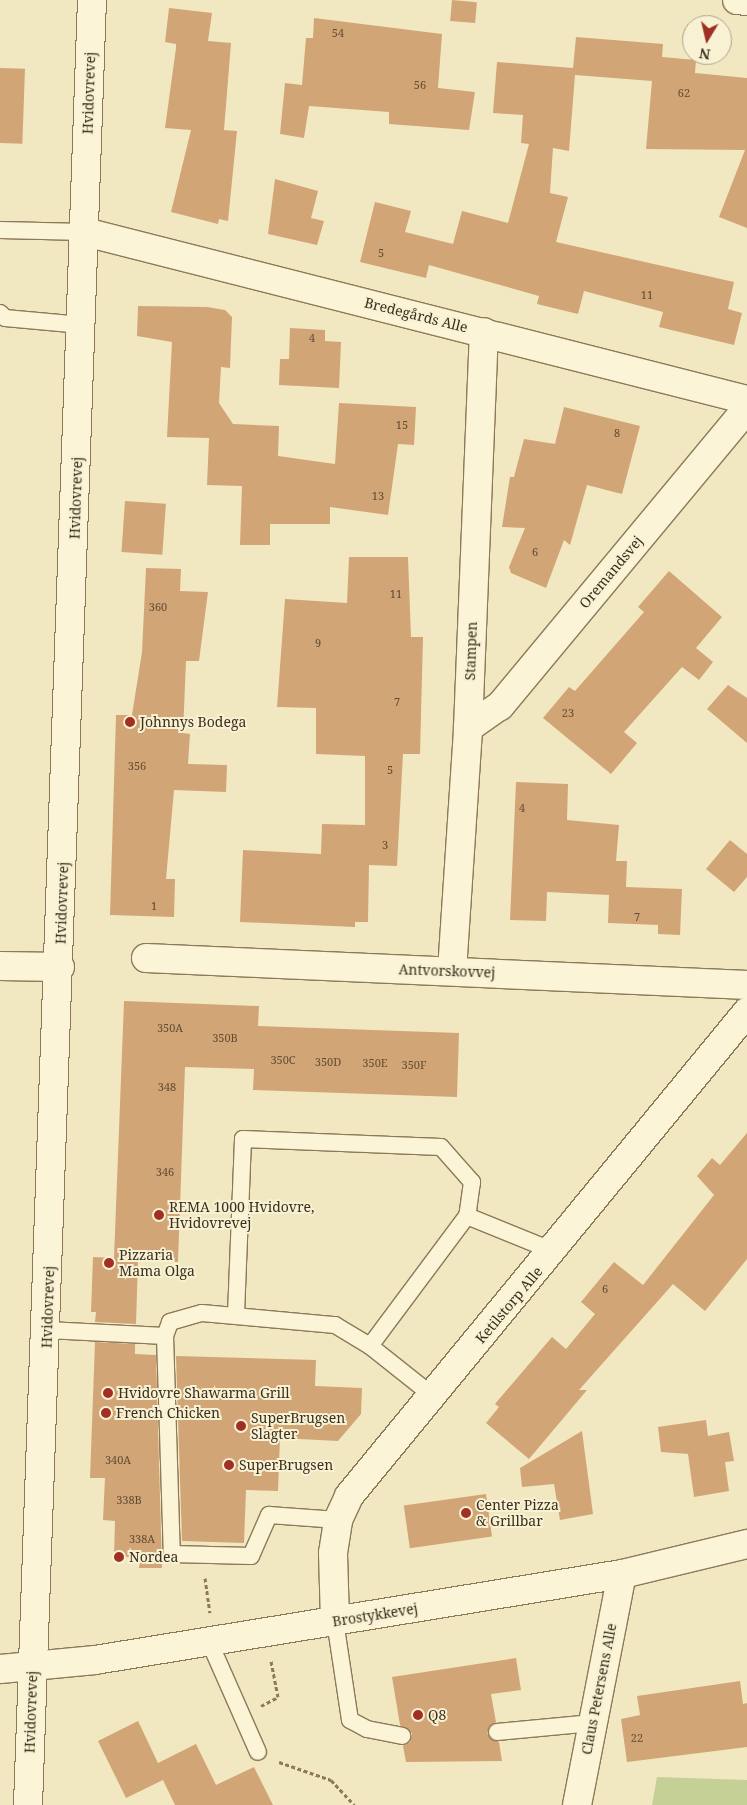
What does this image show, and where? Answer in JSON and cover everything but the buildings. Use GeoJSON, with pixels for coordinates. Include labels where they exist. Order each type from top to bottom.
{"type":"FeatureCollection","features":[{"type":"Feature","properties":{"kind":"street","name":"Hvidovrevej"},"geometry":{"type":"LineString","coordinates":[[28,1805],[60,967],[92,0]]}},
{"type":"Feature","properties":{"kind":"street"},"geometry":{"type":"LineString","coordinates":[[737,0],[747,1]]}},
{"type":"Feature","properties":{"kind":"street","name":"Bredegårds Alle"},"geometry":{"type":"LineString","coordinates":[[85,232],[747,400]]}},
{"type":"Feature","properties":{"kind":"street","name":"Stampen"},"geometry":{"type":"LineString","coordinates":[[452,971],[468,728],[484,332]]}},
{"type":"Feature","properties":{"kind":"street","name":"Oremandsvej"},"geometry":{"type":"LineString","coordinates":[[468,728],[500,706],[747,408]]}},
{"type":"Feature","properties":{"kind":"street","name":"Antvorskovvej"},"geometry":{"type":"LineString","coordinates":[[146,958],[747,985]]}},
{"type":"Feature","properties":{"kind":"street"},"geometry":{"type":"LineString","coordinates":[[0,966],[60,967]]}},
{"type":"Feature","properties":{"kind":"street","name":"Ketilstorp Alle"},"geometry":{"type":"LineString","coordinates":[[335,1621],[333,1553],[338,1520],[349,1496],[553,1251],[747,1012]]}},
{"type":"Feature","properties":{"kind":"street","name":"Brostykkevej"},"geometry":{"type":"LineString","coordinates":[[0,1669],[212,1641],[622,1574],[747,1544]]}},
{"type":"Feature","properties":{"kind":"street","name":"Claus Petersens Alle"},"geometry":{"type":"LineString","coordinates":[[577,1805],[622,1574]]}},
{"type":"Feature","properties":{"kind":"lane"},"geometry":{"type":"LineString","coordinates":[[0,230],[85,232]]}},
{"type":"Feature","properties":{"kind":"lane"},"geometry":{"type":"LineString","coordinates":[[0,312],[5,318],[82,325]]}},
{"type":"Feature","properties":{"kind":"lane"},"geometry":{"type":"LineString","coordinates":[[236,1314],[242,1139],[441,1147],[472,1182],[467,1216],[370,1346]]}},
{"type":"Feature","properties":{"kind":"lane"},"geometry":{"type":"LineString","coordinates":[[467,1216],[553,1251]]}},
{"type":"Feature","properties":{"kind":"lane"},"geometry":{"type":"LineString","coordinates":[[338,1520],[269,1515],[251,1556],[172,1554],[165,1336],[170,1322],[202,1313],[236,1314],[335,1325],[370,1346],[433,1396]]}},
{"type":"Feature","properties":{"kind":"lane"},"geometry":{"type":"LineString","coordinates":[[47,1330],[165,1336]]}},
{"type":"Feature","properties":{"kind":"lane"},"geometry":{"type":"LineString","coordinates":[[335,1621],[350,1720],[367,1729],[402,1736]]}},
{"type":"Feature","properties":{"kind":"lane"},"geometry":{"type":"LineString","coordinates":[[212,1641],[258,1752]]}},
{"type":"Feature","properties":{"kind":"lane"},"geometry":{"type":"LineString","coordinates":[[497,1732],[593,1723]]}},
{"type":"Feature","properties":{"kind":"path"},"geometry":{"type":"LineString","coordinates":[[202,1555],[212,1641]]}},
{"type":"Feature","properties":{"kind":"path"},"geometry":{"type":"LineString","coordinates":[[254,1710],[278,1697],[265,1632]]}},
{"type":"Feature","properties":{"kind":"path"},"geometry":{"type":"LineString","coordinates":[[277,1758],[280,1764],[331,1780],[354,1805]]}},
{"type":"Feature","properties":{"kind":"green space"},"geometry":{"type":"Polygon","coordinates":[[[657,1777],[747,1780],[747,1805],[652,1805],[657,1777]]]}},
{"type":"Feature","properties":{"kind":"place","name":"Johnnys Bodega"},"geometry":{"type":"Point","coordinates":[130,722]}},
{"type":"Feature","properties":{"kind":"place","name":"REMA 1000 Hvidovre, Hvidovrevej"},"geometry":{"type":"Point","coordinates":[159,1215]}},
{"type":"Feature","properties":{"kind":"place","name":"Pizzaria Mama Olga"},"geometry":{"type":"Point","coordinates":[109,1263]}},
{"type":"Feature","properties":{"kind":"place","name":"Hvidovre Shawarma Grill"},"geometry":{"type":"Point","coordinates":[108,1393]}},
{"type":"Feature","properties":{"kind":"place","name":"French Chicken"},"geometry":{"type":"Point","coordinates":[106,1413]}},
{"type":"Feature","properties":{"kind":"place","name":"SuperBrugsen Slagter"},"geometry":{"type":"Point","coordinates":[241,1426]}},
{"type":"Feature","properties":{"kind":"place","name":"SuperBrugsen"},"geometry":{"type":"Point","coordinates":[229,1465]}},
{"type":"Feature","properties":{"kind":"place","name":"Center Pizza & Grillbar"},"geometry":{"type":"Point","coordinates":[466,1513]}},
{"type":"Feature","properties":{"kind":"place","name":"Nordea"},"geometry":{"type":"Point","coordinates":[119,1557]}},
{"type":"Feature","properties":{"kind":"place","name":"Q8"},"geometry":{"type":"Point","coordinates":[418,1715]}}]}
